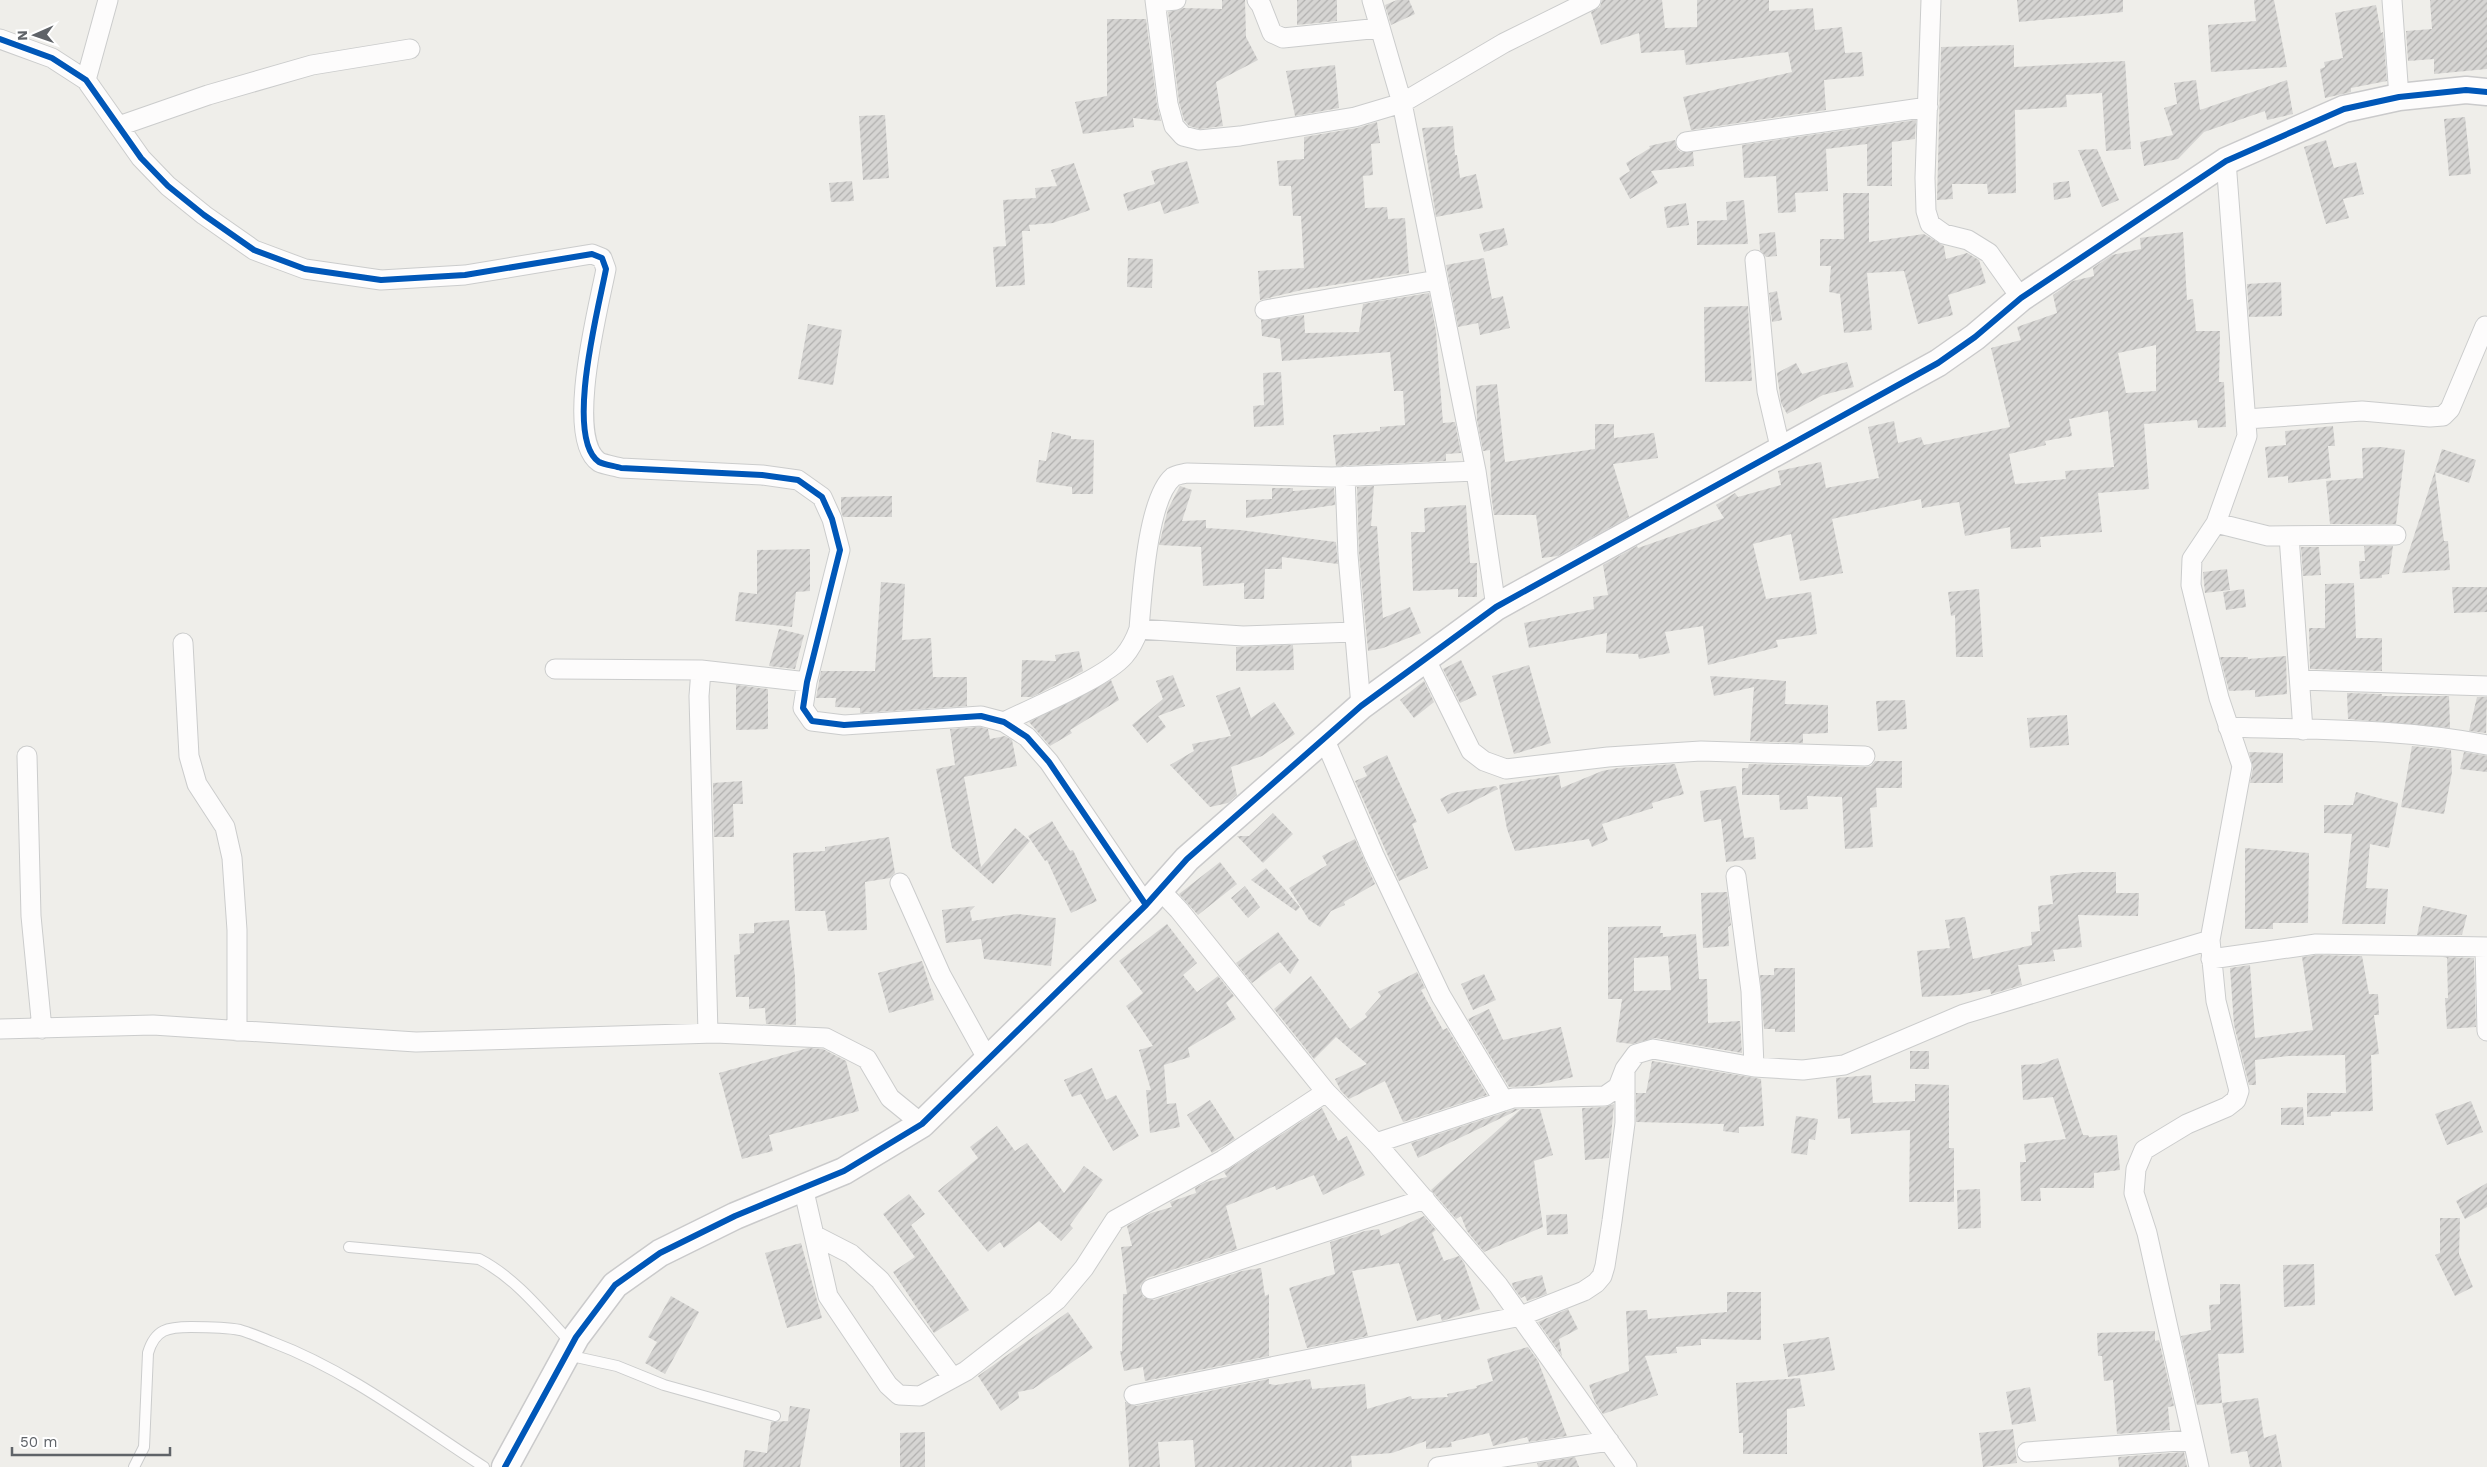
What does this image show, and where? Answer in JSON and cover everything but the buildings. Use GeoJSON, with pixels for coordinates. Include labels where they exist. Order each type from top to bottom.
{"type":"FeatureCollection","features":[{"type":"Feature","properties":{"kind":"street"},"geometry":{"type":"LineString","coordinates":[[86,80],[108,0]]}},
{"type":"Feature","properties":{"kind":"street"},"geometry":{"type":"LineString","coordinates":[[1176,0],[1156,1],[1168,104],[1174,126],[1183,136],[1199,140],[1240,136],[1355,117],[1402,103],[1504,43],[1591,0]]}},
{"type":"Feature","properties":{"kind":"street"},"geometry":{"type":"LineString","coordinates":[[1257,0],[1261,5],[1272,33],[1283,38],[1380,28]]}},
{"type":"Feature","properties":{"kind":"street"},"geometry":{"type":"LineString","coordinates":[[1372,0],[1402,103],[1476,471],[1496,607]]}},
{"type":"Feature","properties":{"kind":"street"},"geometry":{"type":"LineString","coordinates":[[1931,0],[1925,178],[1926,211],[1930,224],[1944,234],[1968,240],[1989,253],[2020,298]]}},
{"type":"Feature","properties":{"kind":"street"},"geometry":{"type":"LineString","coordinates":[[2392,0],[2399,97]]}},
{"type":"Feature","properties":{"kind":"street"},"geometry":{"type":"LineString","coordinates":[[0,39],[52,58],[86,80],[141,158],[168,186],[204,215],[254,250],[304,269],[381,280],[465,275],[592,254],[602,258],[606,269],[587,365],[584,420],[586,444],[599,462],[622,468],[762,474],[798,480],[822,496],[832,519],[840,550],[807,682],[803,708],[812,721],[844,725],[981,716],[1004,722],[1027,737],[1153,898],[1179,910],[1326,1092],[1376,1143],[1426,1199],[1498,1285],[1627,1467]]}},
{"type":"Feature","properties":{"kind":"street"},"geometry":{"type":"LineString","coordinates":[[120,126],[208,95],[312,65],[410,49]]}},
{"type":"Feature","properties":{"kind":"street"},"geometry":{"type":"LineString","coordinates":[[505,1467],[569,1349],[615,1284],[660,1253],[734,1216],[844,1171],[922,1124],[1153,898],[1187,859],[1361,706],[1496,607],[1780,452],[1938,363],[1975,336],[2020,298],[2226,161],[2344,108],[2399,97],[2466,90],[2487,92]]}},
{"type":"Feature","properties":{"kind":"street"},"geometry":{"type":"LineString","coordinates":[[1686,142],[1928,107]]}},
{"type":"Feature","properties":{"kind":"street"},"geometry":{"type":"LineString","coordinates":[[2199,1467],[2147,1233],[2134,1193],[2136,1168],[2144,1150],[2187,1124],[2227,1107],[2236,1100],[2239,1091],[2216,1001],[2210,940],[2242,766],[2228,727],[2191,586],[2192,560],[2216,523],[2247,436],[2226,161]]}},
{"type":"Feature","properties":{"kind":"street"},"geometry":{"type":"LineString","coordinates":[[1755,260],[1767,391],[1780,452]]}},
{"type":"Feature","properties":{"kind":"street"},"geometry":{"type":"LineString","coordinates":[[1264,310],[1437,280]]}},
{"type":"Feature","properties":{"kind":"street"},"geometry":{"type":"LineString","coordinates":[[2246,419],[2362,411],[2430,417],[2443,416],[2450,410],[2485,326]]}},
{"type":"Feature","properties":{"kind":"street"},"geometry":{"type":"LineString","coordinates":[[1004,722],[1098,674],[1123,658],[1133,644],[1139,629],[1152,524],[1164,490],[1174,476],[1188,472],[1345,476],[1476,471]]}},
{"type":"Feature","properties":{"kind":"street"},"geometry":{"type":"LineString","coordinates":[[1345,476],[1354,632],[1361,706]]}},
{"type":"Feature","properties":{"kind":"street"},"geometry":{"type":"LineString","coordinates":[[2216,523],[2268,536],[2396,535]]}},
{"type":"Feature","properties":{"kind":"street"},"geometry":{"type":"LineString","coordinates":[[2289,536],[2303,730]]}},
{"type":"Feature","properties":{"kind":"street"},"geometry":{"type":"LineString","coordinates":[[1139,629],[1243,636],[1354,632]]}},
{"type":"Feature","properties":{"kind":"street"},"geometry":{"type":"LineString","coordinates":[[183,643],[189,756],[197,784],[225,827],[232,858],[236,930],[236,1031]]}},
{"type":"Feature","properties":{"kind":"street"},"geometry":{"type":"LineString","coordinates":[[1425,658],[1470,751],[1484,761],[1506,769],[1608,757],[1701,751],[1865,756]]}},
{"type":"Feature","properties":{"kind":"street"},"geometry":{"type":"LineString","coordinates":[[554,669],[701,670],[807,682]]}},
{"type":"Feature","properties":{"kind":"street"},"geometry":{"type":"LineString","coordinates":[[701,670],[699,696],[708,1034]]}},
{"type":"Feature","properties":{"kind":"street"},"geometry":{"type":"LineString","coordinates":[[2300,680],[2487,686]]}},
{"type":"Feature","properties":{"kind":"street"},"geometry":{"type":"LineString","coordinates":[[2228,727],[2415,735],[2452,738],[2487,745]]}},
{"type":"Feature","properties":{"kind":"street"},"geometry":{"type":"LineString","coordinates":[[1324,738],[1374,855],[1441,996],[1504,1101]]}},
{"type":"Feature","properties":{"kind":"street"},"geometry":{"type":"LineString","coordinates":[[27,756],[31,916],[42,1029]]}},
{"type":"Feature","properties":{"kind":"street"},"geometry":{"type":"LineString","coordinates":[[1736,876],[1751,991],[1754,1067]]}},
{"type":"Feature","properties":{"kind":"street"},"geometry":{"type":"LineString","coordinates":[[900,883],[941,975],[988,1060]]}},
{"type":"Feature","properties":{"kind":"street"},"geometry":{"type":"LineString","coordinates":[[1376,1143],[1513,1098],[1605,1096],[1618,1087],[1625,1070],[1636,1054],[1653,1049],[1754,1067],[1803,1070],[1844,1065],[1964,1014],[2210,940]]}},
{"type":"Feature","properties":{"kind":"street"},"geometry":{"type":"LineString","coordinates":[[2211,959],[2316,944],[2486,947],[2487,1031]]}},
{"type":"Feature","properties":{"kind":"street"},"geometry":{"type":"LineString","coordinates":[[0,1029],[153,1025],[416,1042],[708,1034],[826,1038],[867,1059],[890,1098],[922,1124]]}},
{"type":"Feature","properties":{"kind":"street"},"geometry":{"type":"LineString","coordinates":[[1134,1395],[1521,1316],[1584,1290],[1596,1283],[1602,1276],[1625,1123],[1625,1070]]}},
{"type":"Feature","properties":{"kind":"street"},"geometry":{"type":"LineString","coordinates":[[803,1188],[828,1296],[888,1385],[899,1395],[920,1396],[966,1370],[1056,1300],[1084,1268],[1115,1220],[1223,1160],[1326,1092]]}},
{"type":"Feature","properties":{"kind":"street"},"geometry":{"type":"LineString","coordinates":[[1151,1289],[1426,1199]]}},
{"type":"Feature","properties":{"kind":"street"},"geometry":{"type":"LineString","coordinates":[[814,1235],[851,1254],[880,1280],[953,1378]]}},
{"type":"Feature","properties":{"kind":"street"},"geometry":{"type":"LineString","coordinates":[[2027,1452],[2193,1440]]}},
{"type":"Feature","properties":{"kind":"street"},"geometry":{"type":"LineString","coordinates":[[1438,1467],[1609,1441]]}},
{"type":"Feature","properties":{"kind":"lane"},"geometry":{"type":"LineString","coordinates":[[349,1247],[479,1259],[494,1267],[511,1280],[569,1349],[664,1385],[775,1416]]}},
{"type":"Feature","properties":{"kind":"lane"},"geometry":{"type":"LineString","coordinates":[[134,1467],[138,1463],[144,1447],[148,1353],[151,1340],[160,1332],[173,1327],[199,1327],[240,1330],[300,1353],[336,1372],[484,1467]]}},
{"type":"Feature","properties":{"kind":"cycle path"},"geometry":{"type":"LineString","coordinates":[[0,39],[52,58],[86,80],[141,158],[168,186],[204,215],[254,250],[305,269],[381,280],[465,275],[592,254],[602,258],[606,269],[591,340],[584,400],[584,427],[589,448],[599,462],[621,468],[762,475],[798,480],[822,497],[832,519],[840,550],[807,682],[803,708],[812,721],[844,725],[981,716],[1004,722],[1027,737],[1049,762],[1146,905]]}},
{"type":"Feature","properties":{"kind":"cycle path"},"geometry":{"type":"LineString","coordinates":[[505,1467],[576,1337],[615,1285],[660,1253],[735,1216],[844,1171],[922,1124],[1146,905],[1187,859],[1361,706],[1496,607],[1938,363],[1975,337],[2021,298],[2226,161],[2344,109],[2399,97],[2466,90],[2487,92]]}}]}
